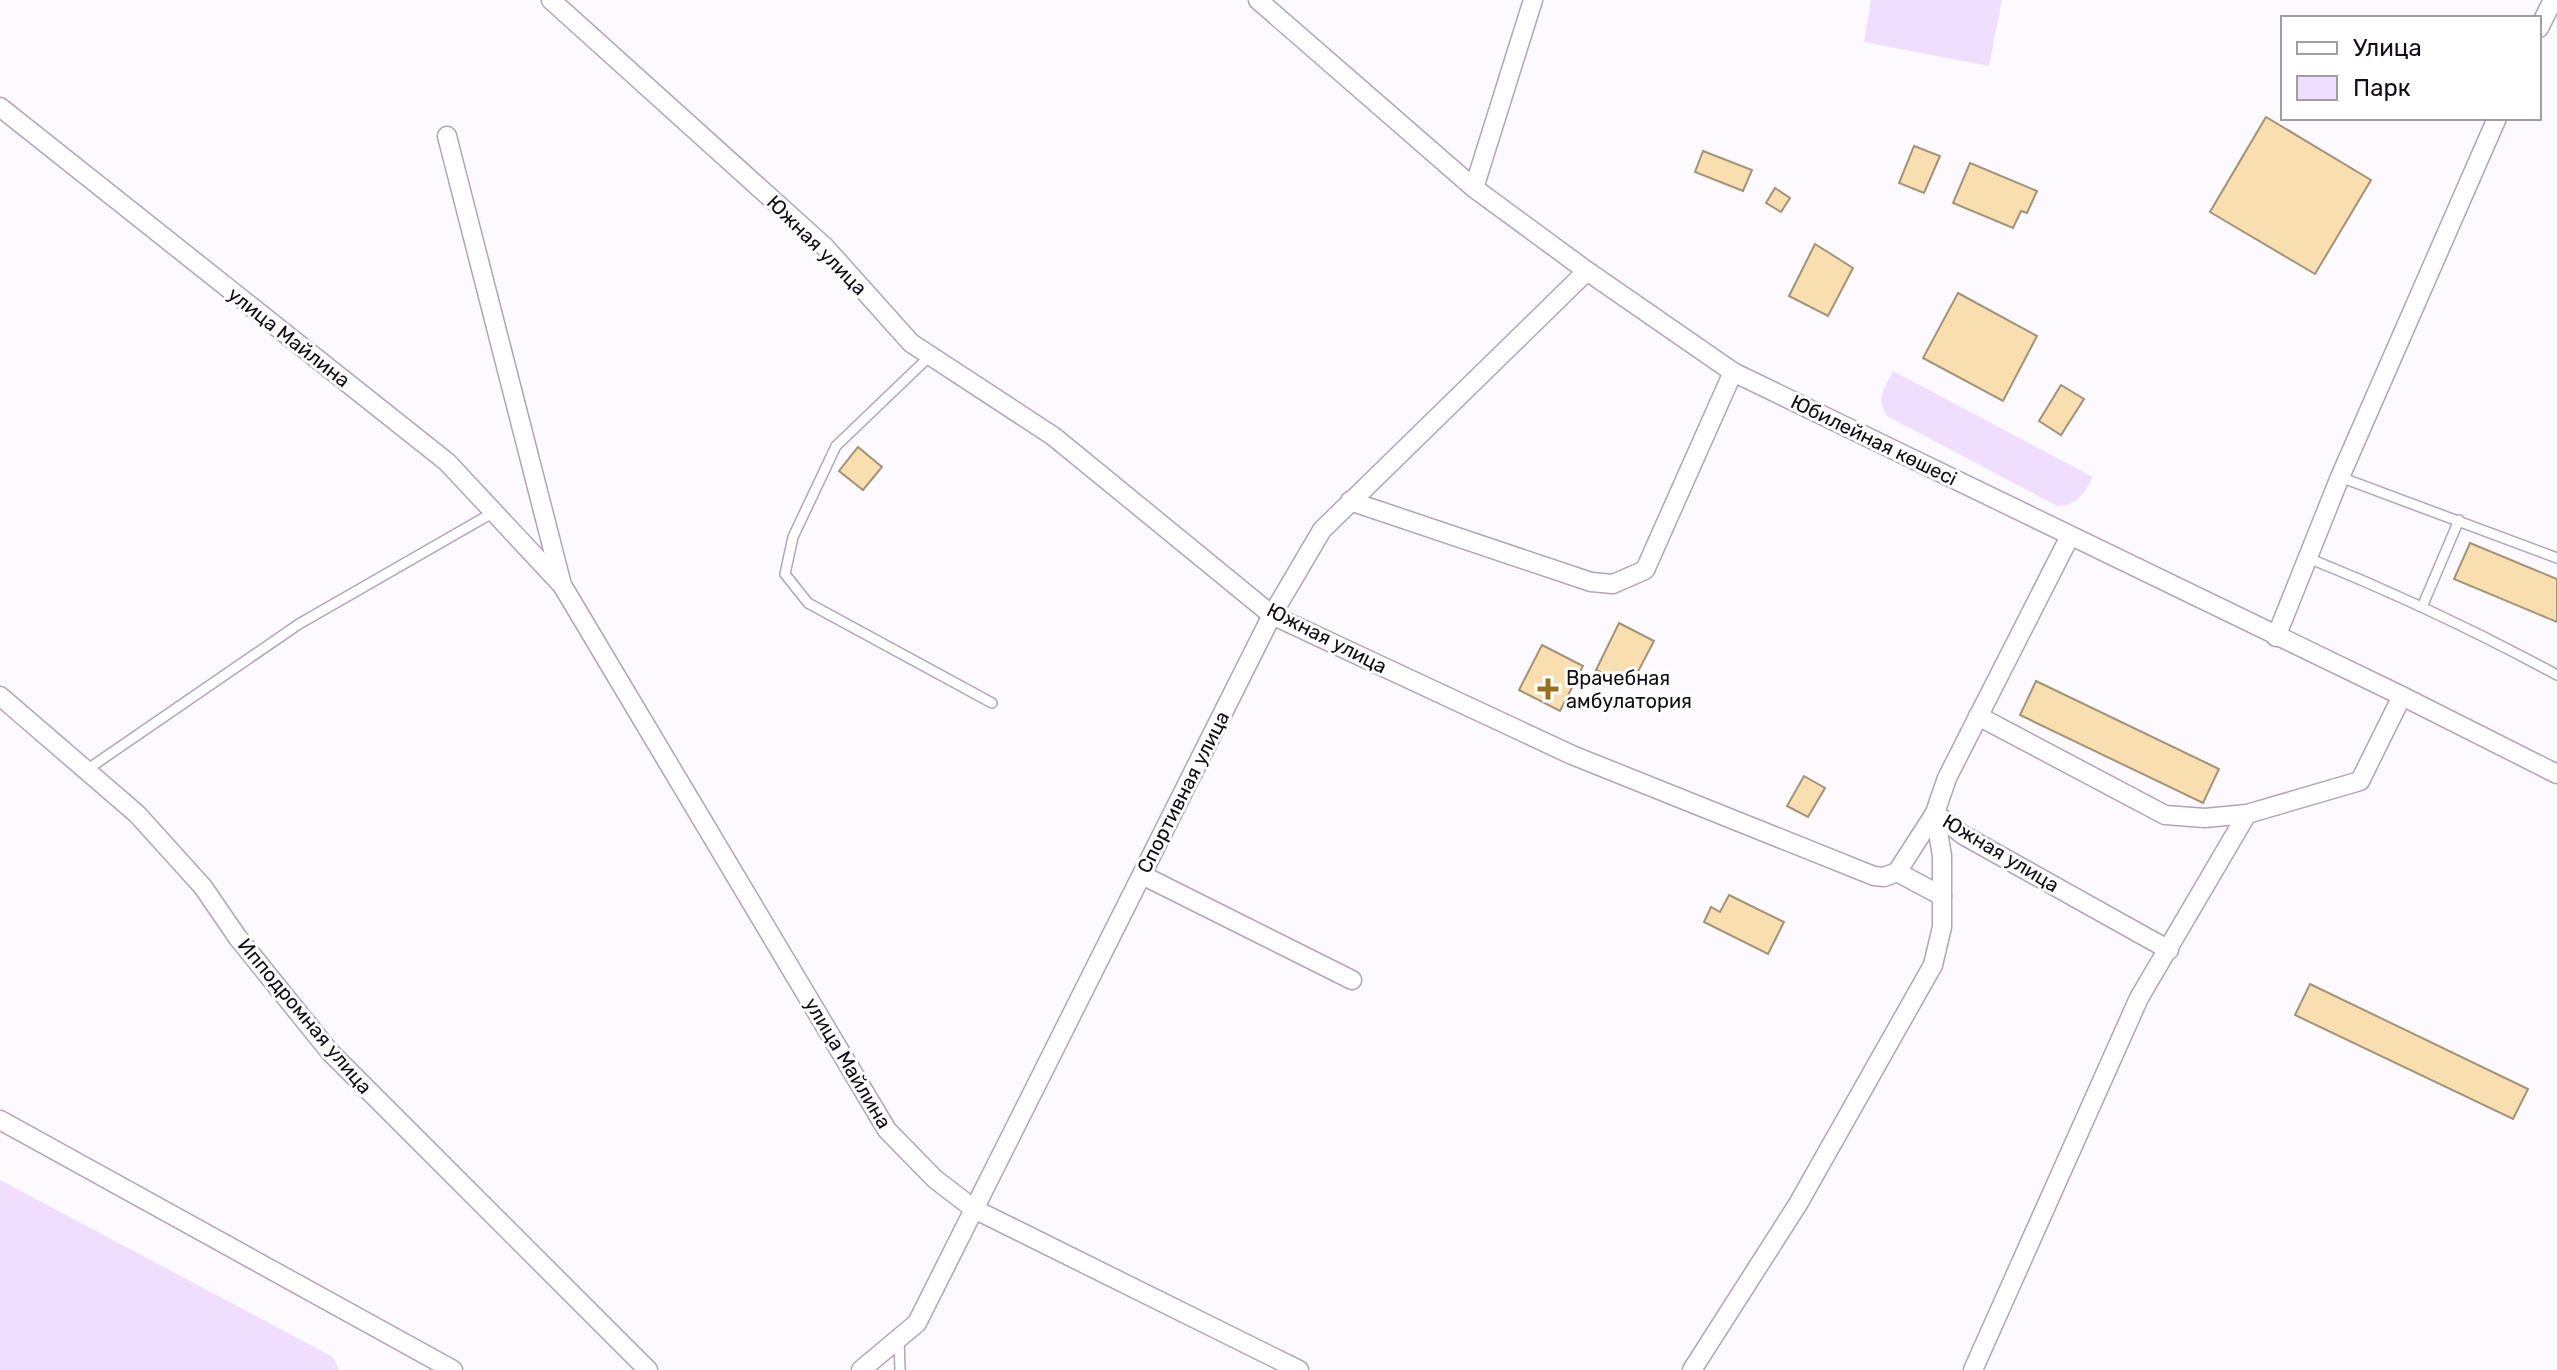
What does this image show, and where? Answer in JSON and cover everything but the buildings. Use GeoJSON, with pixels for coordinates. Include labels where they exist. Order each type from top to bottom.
{"type":"FeatureCollection","features":[{"type":"Feature","properties":{"kind":"street","name":"Южная улица"},"geometry":{"type":"LineString","coordinates":[[551,0],[825,247],[911,343],[1053,436],[1272,615],[1572,755],[1874,876],[1884,877],[1897,872],[1935,813],[1963,835],[2169,950]]}},
{"type":"Feature","properties":{"kind":"street","name":"Юбилейная көшесі"},"geometry":{"type":"LineString","coordinates":[[1258,0],[1474,188],[1733,372],[2557,774]]}},
{"type":"Feature","properties":{"kind":"street"},"geometry":{"type":"LineString","coordinates":[[1474,188],[1533,0]]}},
{"type":"Feature","properties":{"kind":"street"},"geometry":{"type":"LineString","coordinates":[[2541,24],[2553,0]]}},
{"type":"Feature","properties":{"kind":"street","name":"улица Майлина"},"geometry":{"type":"LineString","coordinates":[[0,107],[447,462],[562,585],[887,1130],[935,1179],[974,1209],[1299,1370]]}},
{"type":"Feature","properties":{"kind":"street"},"geometry":{"type":"LineString","coordinates":[[2276,637],[2340,477],[2496,120]]}},
{"type":"Feature","properties":{"kind":"street","name":"улица Майлина"},"geometry":{"type":"LineString","coordinates":[[447,136],[562,585]]}},
{"type":"Feature","properties":{"kind":"street","name":"Спортивная улица"},"geometry":{"type":"LineString","coordinates":[[861,1370],[917,1323],[1272,615],[1322,530],[1587,271]]}},
{"type":"Feature","properties":{"kind":"street"},"geometry":{"type":"LineString","coordinates":[[1350,501],[1591,582],[1613,584],[1645,570],[1733,372]]}},
{"type":"Feature","properties":{"kind":"street"},"geometry":{"type":"LineString","coordinates":[[1692,1370],[1798,1204],[1933,965],[1942,927],[1942,856],[1935,813],[1947,778],[2070,536]]}},
{"type":"Feature","properties":{"kind":"street","name":"Ипподромная улица"},"geometry":{"type":"LineString","coordinates":[[0,696],[137,814],[203,887],[238,938],[330,1052],[648,1370]]}},
{"type":"Feature","properties":{"kind":"street"},"geometry":{"type":"LineString","coordinates":[[1978,716],[2165,815],[2205,818],[2247,814],[2360,781],[2402,696]]}},
{"type":"Feature","properties":{"kind":"street"},"geometry":{"type":"LineString","coordinates":[[1973,1370],[2139,998],[2247,814]]}},
{"type":"Feature","properties":{"kind":"street"},"geometry":{"type":"LineString","coordinates":[[1897,872],[1942,896]]}},
{"type":"Feature","properties":{"kind":"street"},"geometry":{"type":"LineString","coordinates":[[1142,875],[1352,980]]}},
{"type":"Feature","properties":{"kind":"street"},"geometry":{"type":"LineString","coordinates":[[0,1120],[453,1370]]}},
{"type":"Feature","properties":{"kind":"lane"},"geometry":{"type":"LineString","coordinates":[[930,356],[836,446],[793,537],[785,574],[808,603],[992,703]]}},
{"type":"Feature","properties":{"kind":"lane"},"geometry":{"type":"LineString","coordinates":[[2340,477],[2557,558]]}},
{"type":"Feature","properties":{"kind":"lane"},"geometry":{"type":"LineString","coordinates":[[85,771],[299,624],[494,512]]}},
{"type":"Feature","properties":{"kind":"lane"},"geometry":{"type":"LineString","coordinates":[[2422,607],[2459,520]]}},
{"type":"Feature","properties":{"kind":"lane"},"geometry":{"type":"LineString","coordinates":[[2308,558],[2375,584],[2479,632],[2557,675]]}},
{"type":"Feature","properties":{"kind":"lane"},"geometry":{"type":"LineString","coordinates":[[899,1338],[900,1370]]}},
{"type":"Feature","properties":{"kind":"green space"},"geometry":{"type":"Polygon","coordinates":[[[1871,0],[2002,0],[1989,66],[1864,42],[1871,0]]]}},
{"type":"Feature","properties":{"kind":"green space"},"geometry":{"type":"Polygon","coordinates":[[[1893,371],[2093,477],[2087,488],[2080,498],[2070,504],[2057,506],[1887,416],[1882,399],[1893,371]]]}},
{"type":"Feature","properties":{"kind":"green space"},"geometry":{"type":"Polygon","coordinates":[[[0,1180],[333,1357],[339,1370],[0,1370],[0,1180]]]}},
{"type":"Feature","properties":{"kind":"place","name":"Врачебная амбулатория"},"geometry":{"type":"Point","coordinates":[1548,689]}}]}
